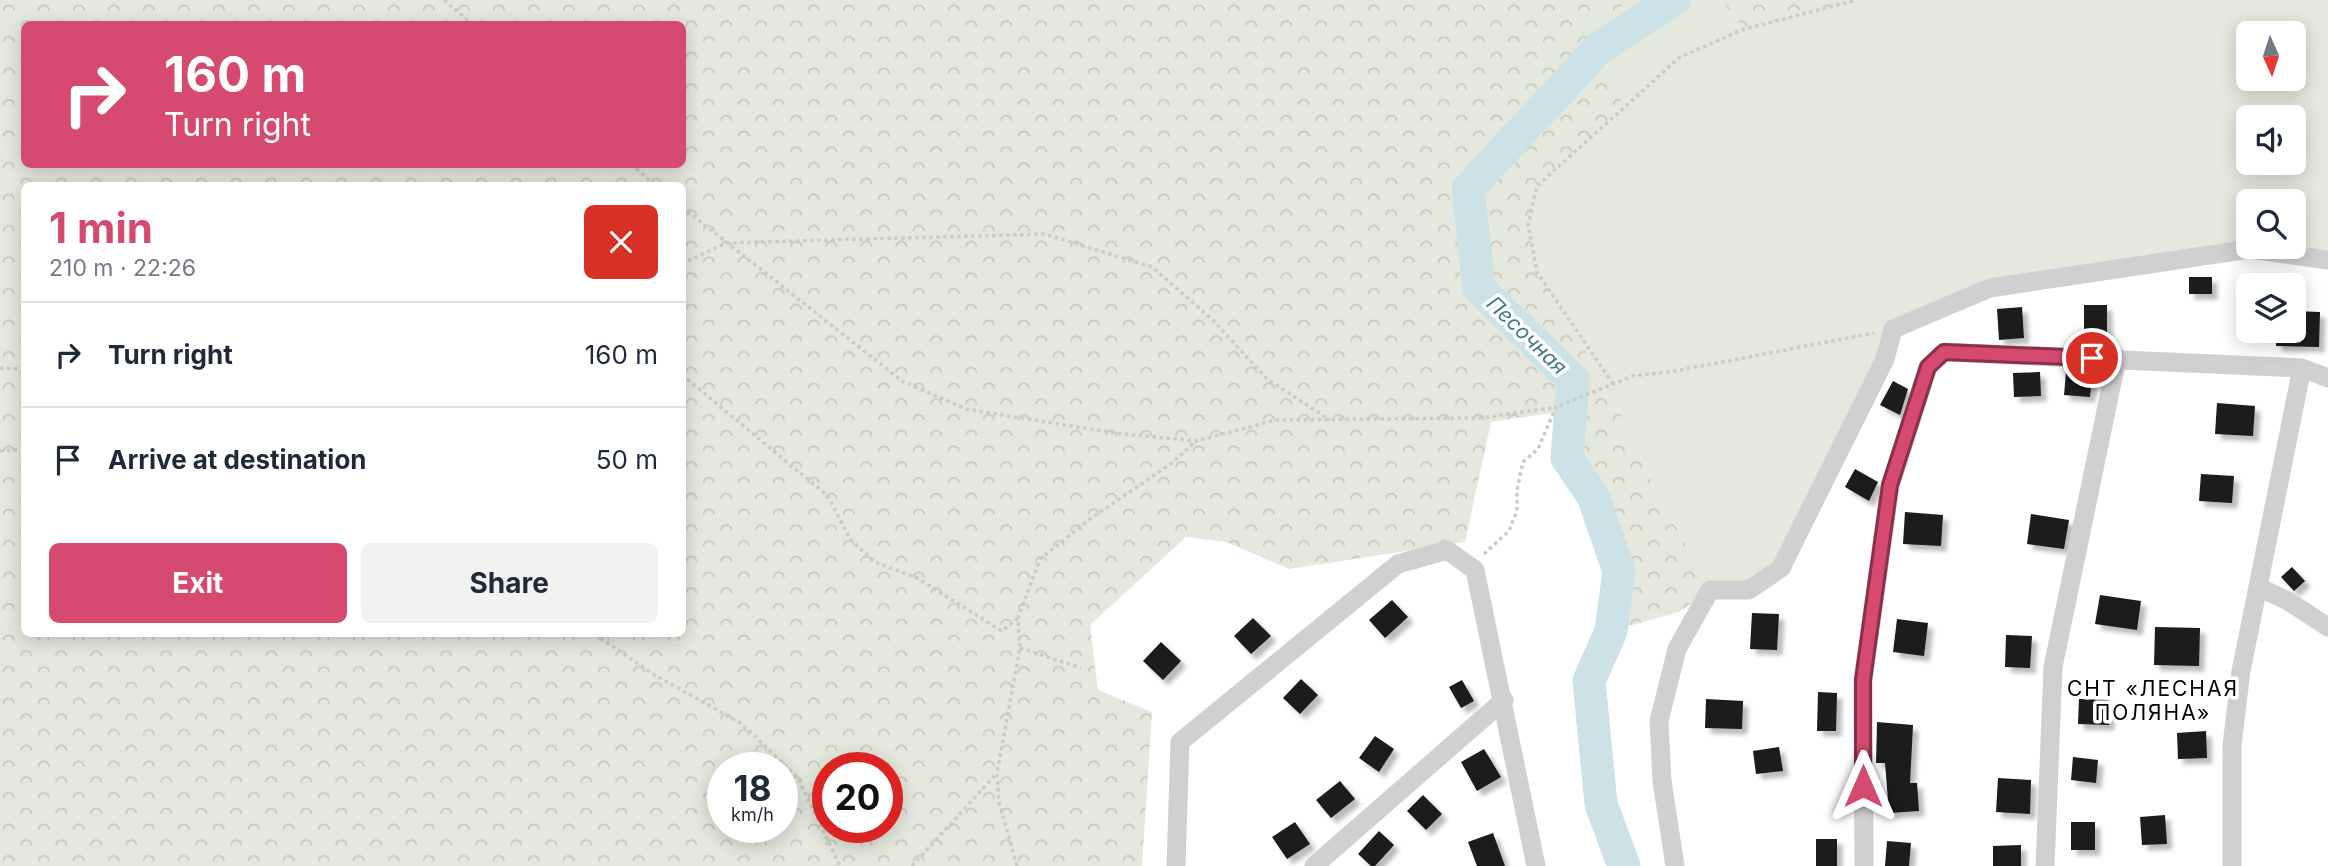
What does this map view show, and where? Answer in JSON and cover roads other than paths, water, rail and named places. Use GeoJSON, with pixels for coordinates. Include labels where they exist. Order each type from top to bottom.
{"type":"FeatureCollection","features":[{"type":"Feature","properties":{"kind":"street"},"geometry":{"type":"LineString","coordinates":[[1675,866],[1662,781],[1659,721],[1677,649],[1710,590],[1749,590],[1781,568],[1885,359],[1893,329],[1990,288],[2250,249],[2328,260]]}},
{"type":"Feature","properties":{"kind":"street"},"geometry":{"type":"LineString","coordinates":[[1864,866],[1863,680],[1890,485],[1928,367],[1944,352],[2302,368],[2328,378]]}},
{"type":"Feature","properties":{"kind":"street"},"geometry":{"type":"LineString","coordinates":[[2045,866],[2053,667],[2117,358]]}},
{"type":"Feature","properties":{"kind":"street"},"geometry":{"type":"LineString","coordinates":[[2232,866],[2232,745],[2241,671],[2302,368]]}},
{"type":"Feature","properties":{"kind":"street"},"geometry":{"type":"LineString","coordinates":[[1176,866],[1180,741],[1398,564],[1447,550],[1475,570],[1504,700],[1536,866]]}},
{"type":"Feature","properties":{"kind":"street"},"geometry":{"type":"LineString","coordinates":[[2258,587],[2288,601],[2328,627]]}},
{"type":"Feature","properties":{"kind":"street"},"geometry":{"type":"LineString","coordinates":[[1314,866],[1504,700]]}},
{"type":"Feature","properties":{"kind":"waterway","name":"Песочная"},"geometry":{"type":"LineString","coordinates":[[1624,866],[1601,804],[1589,681],[1611,631],[1619,571],[1593,496],[1567,458],[1573,380],[1479,288],[1468,189],[1601,46],[1674,0]]}},
{"type":"Feature","properties":{"kind":"district","name":"СНТ «ЛЕСНАЯ ПОЛЯНА»"},"geometry":{"type":"Point","coordinates":[2153,700]}}]}
